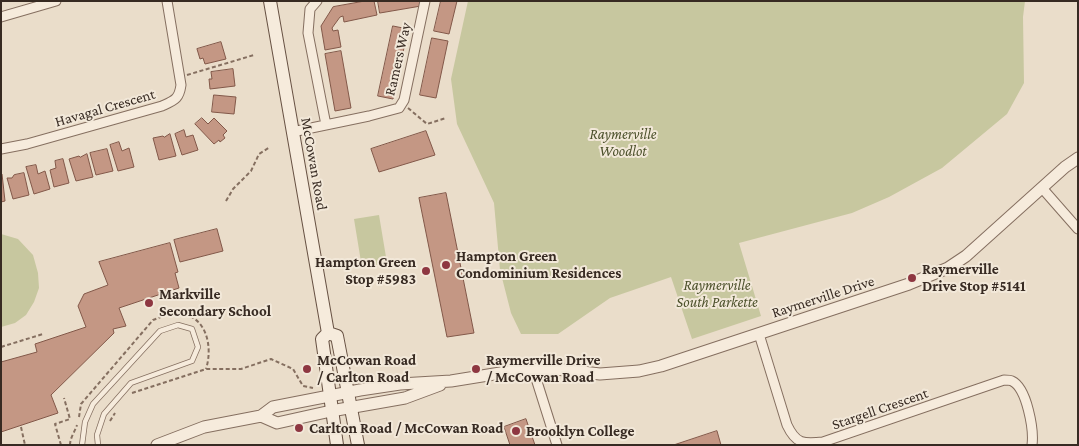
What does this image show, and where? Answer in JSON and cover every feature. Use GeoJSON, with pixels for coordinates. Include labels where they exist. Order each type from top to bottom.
{"type":"FeatureCollection","features":[{"type":"Feature","properties":{"kind":"main road","name":"McCowan Road"},"geometry":{"type":"LineString","coordinates":[[270,1],[328,333]]}},
{"type":"Feature","properties":{"kind":"main road","name":"McCowan Road"},"geometry":{"type":"LineString","coordinates":[[328,333],[337,336],[358,445]]}},
{"type":"Feature","properties":{"kind":"main road","name":"McCowan Road"},"geometry":{"type":"LineString","coordinates":[[328,333],[322,340],[337,445]]}},
{"type":"Feature","properties":{"kind":"street"},"geometry":{"type":"LineString","coordinates":[[1,17],[56,1]]}},
{"type":"Feature","properties":{"kind":"street","name":"Havagal Crescent"},"geometry":{"type":"LineString","coordinates":[[1,149],[27,144],[174,101],[180,95],[181,85],[167,1]]}},
{"type":"Feature","properties":{"kind":"street"},"geometry":{"type":"LineString","coordinates":[[316,1],[310,9],[308,33],[326,125]]}},
{"type":"Feature","properties":{"kind":"street","name":"Ramers Way"},"geometry":{"type":"LineString","coordinates":[[292,132],[399,108],[404,100],[425,1]]}},
{"type":"Feature","properties":{"kind":"street","name":"Raymerville Drive"},"geometry":{"type":"LineString","coordinates":[[261,416],[274,407],[330,395],[400,384],[451,381],[533,368],[600,374],[639,371],[661,366],[908,284],[948,268],[966,256],[1078,158]]}},
{"type":"Feature","properties":{"kind":"street"},"geometry":{"type":"LineString","coordinates":[[1042,188],[1078,229]]}},
{"type":"Feature","properties":{"kind":"street","name":"Stargell Crescent"},"geometry":{"type":"LineString","coordinates":[[759,334],[787,425],[792,436],[799,442],[810,444],[823,442],[1004,380],[1011,380],[1024,394],[1028,407],[1032,445]]}},
{"type":"Feature","properties":{"kind":"street"},"geometry":{"type":"LineString","coordinates":[[533,368],[557,445]]}},
{"type":"Feature","properties":{"kind":"street","name":"Raymerville Drive"},"geometry":{"type":"LineString","coordinates":[[261,416],[277,423],[351,407],[405,398],[451,381]]}},
{"type":"Feature","properties":{"kind":"street"},"geometry":{"type":"LineString","coordinates":[[156,445],[204,427],[261,416]]}},
{"type":"Feature","properties":{"kind":"lane"},"geometry":{"type":"LineString","coordinates":[[82,445],[85,422],[93,404],[160,331],[178,325],[192,329],[198,347],[192,361],[131,383],[104,414],[97,434],[98,445]]}},
{"type":"Feature","properties":{"kind":"path"},"geometry":{"type":"LineString","coordinates":[[180,77],[254,55]]}},
{"type":"Feature","properties":{"kind":"path"},"geometry":{"type":"LineString","coordinates":[[401,104],[409,108],[427,124],[446,118]]}},
{"type":"Feature","properties":{"kind":"path"},"geometry":{"type":"LineString","coordinates":[[226,202],[233,189],[251,171],[260,154],[270,147]]}},
{"type":"Feature","properties":{"kind":"path"},"geometry":{"type":"LineString","coordinates":[[1,347],[43,334]]}},
{"type":"Feature","properties":{"kind":"path"},"geometry":{"type":"LineString","coordinates":[[128,394],[206,368],[240,369],[271,359],[293,369],[303,386],[313,388]]}},
{"type":"Feature","properties":{"kind":"path"},"geometry":{"type":"LineString","coordinates":[[62,445],[55,424],[70,419],[64,398]]}},
{"type":"Feature","properties":{"kind":"path"},"geometry":{"type":"LineString","coordinates":[[109,423],[116,411]]}},
{"type":"Feature","properties":{"kind":"path"},"geometry":{"type":"LineString","coordinates":[[21,427],[25,445]]}},
{"type":"Feature","properties":{"kind":"green space","name":"Raymerville Woodlot"},"geometry":{"type":"Polygon","coordinates":[[[468,1],[1025,1],[1023,17],[1024,83],[1007,114],[942,168],[889,197],[852,213],[739,243],[761,316],[692,339],[671,277],[610,298],[558,334],[521,334],[511,313],[500,270],[494,203],[457,124],[451,79],[468,1]]]}},
{"type":"Feature","properties":{"kind":"green space"},"geometry":{"type":"Polygon","coordinates":[[[379,215],[387,263],[362,268],[354,219],[379,215]]]}},
{"type":"Feature","properties":{"kind":"green space"},"geometry":{"type":"Polygon","coordinates":[[[1,234],[18,239],[33,255],[38,273],[39,288],[34,302],[26,315],[15,323],[1,327],[1,234]]]}},
{"type":"Feature","properties":{"kind":"building"},"geometry":{"type":"Polygon","coordinates":[[[374,1],[377,15],[344,22],[343,16],[340,17],[332,28],[333,31],[338,30],[341,47],[325,50],[321,26],[333,7],[374,1]]]}},
{"type":"Feature","properties":{"kind":"building"},"geometry":{"type":"Polygon","coordinates":[[[378,1],[420,1],[421,6],[380,13],[378,1]]]}},
{"type":"Feature","properties":{"kind":"building"},"geometry":{"type":"Polygon","coordinates":[[[441,1],[457,1],[449,34],[434,31],[441,1]]]}},
{"type":"Feature","properties":{"kind":"building"},"geometry":{"type":"Polygon","coordinates":[[[393,26],[408,29],[393,99],[378,96],[393,26]]]}},
{"type":"Feature","properties":{"kind":"building"},"geometry":{"type":"Polygon","coordinates":[[[432,38],[448,41],[436,98],[420,95],[432,38]]]}},
{"type":"Feature","properties":{"kind":"building"},"geometry":{"type":"Polygon","coordinates":[[[221,42],[226,59],[205,64],[203,58],[200,59],[197,49],[221,42]]]}},
{"type":"Feature","properties":{"kind":"building"},"geometry":{"type":"Polygon","coordinates":[[[341,51],[351,108],[335,111],[325,54],[341,51]]]}},
{"type":"Feature","properties":{"kind":"building"},"geometry":{"type":"Polygon","coordinates":[[[233,69],[235,86],[210,89],[209,79],[212,79],[211,72],[233,69]]]}},
{"type":"Feature","properties":{"kind":"building"},"geometry":{"type":"Polygon","coordinates":[[[214,95],[236,97],[234,114],[212,112],[214,95]]]}},
{"type":"Feature","properties":{"kind":"building"},"geometry":{"type":"Polygon","coordinates":[[[202,118],[208,124],[214,118],[227,131],[223,135],[225,138],[214,144],[195,124],[202,118]]]}},
{"type":"Feature","properties":{"kind":"building"},"geometry":{"type":"Polygon","coordinates":[[[184,130],[186,137],[193,135],[198,150],[182,155],[175,134],[184,130]]]}},
{"type":"Feature","properties":{"kind":"building"},"geometry":{"type":"Polygon","coordinates":[[[426,131],[435,155],[379,172],[371,149],[426,131]]]}},
{"type":"Feature","properties":{"kind":"building"},"geometry":{"type":"Polygon","coordinates":[[[170,134],[176,156],[159,160],[153,138],[164,137],[170,134]]]}},
{"type":"Feature","properties":{"kind":"building"},"geometry":{"type":"Polygon","coordinates":[[[119,142],[122,151],[129,148],[134,167],[118,171],[110,145],[119,142]]]}},
{"type":"Feature","properties":{"kind":"building"},"geometry":{"type":"Polygon","coordinates":[[[107,149],[113,171],[96,175],[90,153],[107,149]]]}},
{"type":"Feature","properties":{"kind":"building"},"geometry":{"type":"Polygon","coordinates":[[[87,154],[93,177],[76,181],[69,159],[87,154]]]}},
{"type":"Feature","properties":{"kind":"building"},"geometry":{"type":"Polygon","coordinates":[[[63,159],[69,183],[54,187],[50,170],[56,168],[55,161],[63,159]]]}},
{"type":"Feature","properties":{"kind":"building"},"geometry":{"type":"Polygon","coordinates":[[[36,165],[38,174],[45,171],[50,189],[34,194],[26,167],[36,165]]]}},
{"type":"Feature","properties":{"kind":"building"},"geometry":{"type":"Polygon","coordinates":[[[24,173],[29,195],[13,199],[7,178],[24,173]]]}},
{"type":"Feature","properties":{"kind":"building"},"geometry":{"type":"Polygon","coordinates":[[[1,174],[5,201],[1,202],[1,174]]]}},
{"type":"Feature","properties":{"kind":"building","name":"Hampton Green Condominium Residences"},"geometry":{"type":"Polygon","coordinates":[[[446,193],[474,333],[447,337],[419,198],[446,193]]]}},
{"type":"Feature","properties":{"kind":"building"},"geometry":{"type":"Polygon","coordinates":[[[217,229],[223,251],[180,262],[174,240],[217,229]]]}},
{"type":"Feature","properties":{"kind":"building","name":"Markville Secondary School"},"geometry":{"type":"Polygon","coordinates":[[[170,243],[178,272],[175,273],[179,288],[119,308],[126,326],[113,329],[114,333],[51,395],[58,413],[1,432],[1,362],[37,352],[35,344],[86,327],[78,306],[84,294],[108,285],[99,262],[170,243]]]}},
{"type":"Feature","properties":{"kind":"building"},"geometry":{"type":"Polygon","coordinates":[[[526,419],[535,445],[510,445],[504,427],[526,419]]]}},
{"type":"Feature","properties":{"kind":"building"},"geometry":{"type":"Polygon","coordinates":[[[717,431],[721,445],[674,445],[717,431]]]}},
{"type":"Feature","properties":{"kind":"place","name":"Hampton Green Condominium Residences"},"geometry":{"type":"Point","coordinates":[446,265]}},
{"type":"Feature","properties":{"kind":"place","name":"Hampton Green Stop #5983"},"geometry":{"type":"Point","coordinates":[426,271]}},
{"type":"Feature","properties":{"kind":"place","name":"Raymerville Drive Stop #5141"},"geometry":{"type":"Point","coordinates":[912,278]}},
{"type":"Feature","properties":{"kind":"place","name":"Markville Secondary School"},"geometry":{"type":"Point","coordinates":[149,303]}},
{"type":"Feature","properties":{"kind":"place","name":"McCowan Road / Carlton Road"},"geometry":{"type":"Point","coordinates":[307,369]}},
{"type":"Feature","properties":{"kind":"place","name":"Raymerville Drive / McCowan Road"},"geometry":{"type":"Point","coordinates":[476,369]}},
{"type":"Feature","properties":{"kind":"place","name":"Carlton Road / McCowan Road"},"geometry":{"type":"Point","coordinates":[299,428]}},
{"type":"Feature","properties":{"kind":"place","name":"Brooklyn College"},"geometry":{"type":"Point","coordinates":[516,431]}},
{"type":"Feature","properties":{"kind":"park label","name":"Raymerville South Parkette"},"geometry":{"type":"Point","coordinates":[717,294]}}]}
